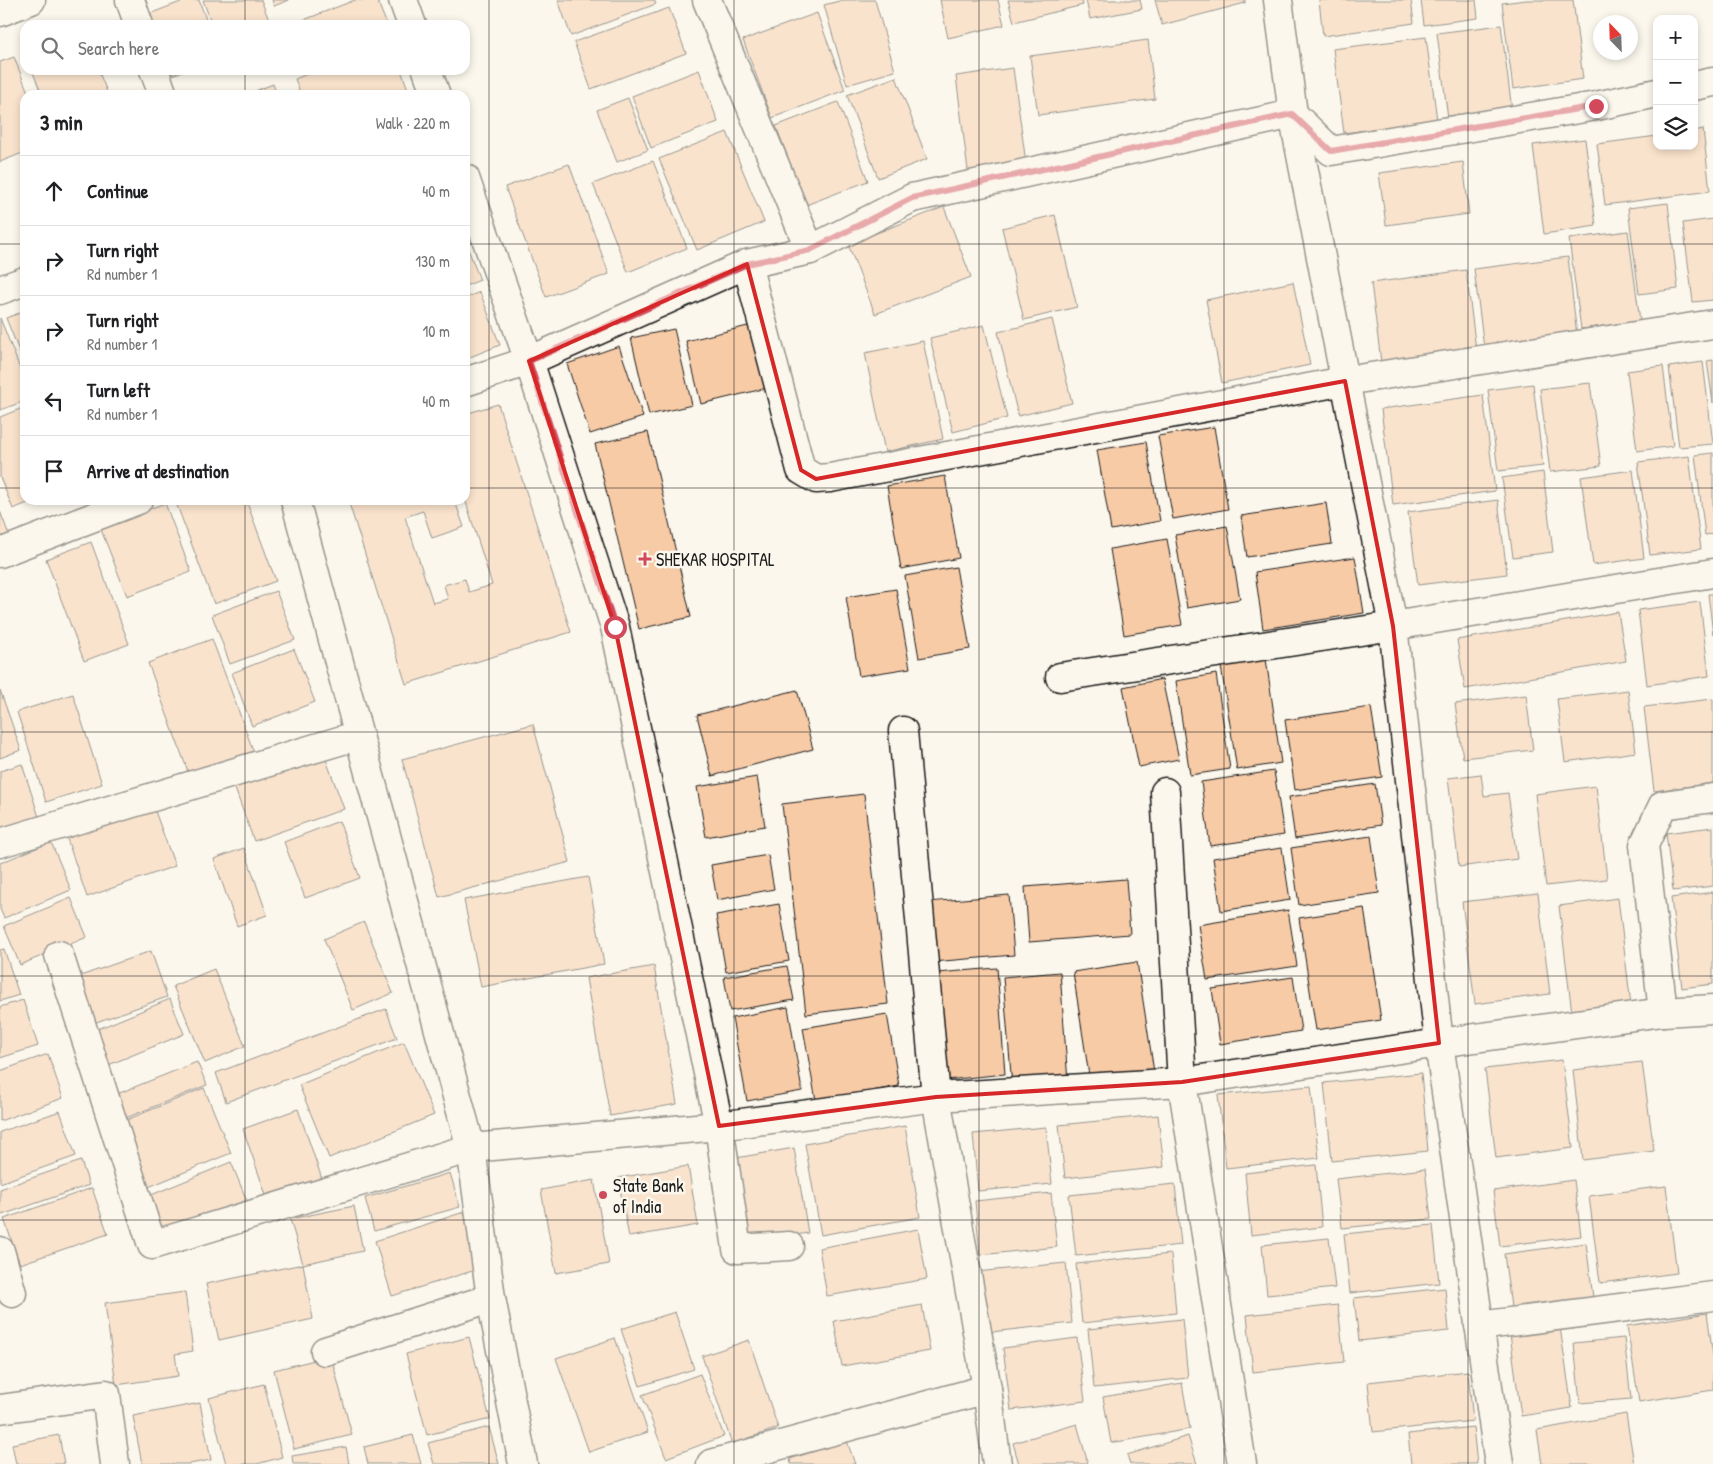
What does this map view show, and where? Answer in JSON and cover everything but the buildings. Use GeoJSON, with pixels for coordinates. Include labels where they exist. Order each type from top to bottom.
{"type":"FeatureCollection","features":[{"type":"Feature","properties":{"kind":"street"},"geometry":{"type":"LineString","coordinates":[[0,12],[30,0]]}},
{"type":"Feature","properties":{"kind":"street"},"geometry":{"type":"LineString","coordinates":[[130,0],[137,20]]}},
{"type":"Feature","properties":{"kind":"street"},"geometry":{"type":"LineString","coordinates":[[403,0],[410,20]]}},
{"type":"Feature","properties":{"kind":"street"},"geometry":{"type":"LineString","coordinates":[[706,0],[810,250]]}},
{"type":"Feature","properties":{"kind":"street"},"geometry":{"type":"LineString","coordinates":[[1278,0],[1292,114],[1393,626],[1439,1043],[1499,1464]]}},
{"type":"Feature","properties":{"kind":"street"},"geometry":{"type":"LineString","coordinates":[[156,75],[161,90]]}},
{"type":"Feature","properties":{"kind":"street"},"geometry":{"type":"LineString","coordinates":[[429,75],[434,90]]}},
{"type":"Feature","properties":{"kind":"street"},"geometry":{"type":"LineString","coordinates":[[1698,85],[1713,82]]}},
{"type":"Feature","properties":{"kind":"street"},"geometry":{"type":"LineString","coordinates":[[1292,114],[1331,151],[1653,94]]}},
{"type":"Feature","properties":{"kind":"street"},"geometry":{"type":"LineString","coordinates":[[470,380],[529,361],[747,264],[810,250],[912,198],[1292,114]]}},
{"type":"Feature","properties":{"kind":"street"},"geometry":{"type":"LineString","coordinates":[[470,192],[529,361],[615,627],[719,1126],[737,1249],[790,1246]]}},
{"type":"Feature","properties":{"kind":"street"},"geometry":{"type":"LineString","coordinates":[[747,264],[801,470],[816,479],[830,478],[1345,381],[1713,324]]}},
{"type":"Feature","properties":{"kind":"street"},"geometry":{"type":"LineString","coordinates":[[0,290],[20,283]]}},
{"type":"Feature","properties":{"kind":"street"},"geometry":{"type":"LineString","coordinates":[[0,553],[125,505]]}},
{"type":"Feature","properties":{"kind":"street"},"geometry":{"type":"LineString","coordinates":[[296,505],[471,1148],[491,1298],[523,1464]]}},
{"type":"Feature","properties":{"kind":"street"},"geometry":{"type":"LineString","coordinates":[[1060,677],[1393,626],[1713,572]]}},
{"type":"Feature","properties":{"kind":"street"},"geometry":{"type":"LineString","coordinates":[[902,731],[936,1098],[987,1389],[997,1464]]}},
{"type":"Feature","properties":{"kind":"street"},"geometry":{"type":"LineString","coordinates":[[0,843],[359,735]]}},
{"type":"Feature","properties":{"kind":"street"},"geometry":{"type":"LineString","coordinates":[[1165,792],[1182,1082],[1242,1464]]}},
{"type":"Feature","properties":{"kind":"street"},"geometry":{"type":"LineString","coordinates":[[1663,1012],[1644,845],[1663,805],[1713,798]]}},
{"type":"Feature","properties":{"kind":"street"},"geometry":{"type":"LineString","coordinates":[[59,954],[152,1245],[471,1148],[719,1126],[936,1098],[1182,1082],[1439,1043],[1663,1012],[1713,1009]]}},
{"type":"Feature","properties":{"kind":"street"},"geometry":{"type":"LineString","coordinates":[[0,1251],[12,1293]]}},
{"type":"Feature","properties":{"kind":"street"},"geometry":{"type":"LineString","coordinates":[[1480,1326],[1713,1296]]}},
{"type":"Feature","properties":{"kind":"street"},"geometry":{"type":"LineString","coordinates":[[325,1351],[491,1298]]}},
{"type":"Feature","properties":{"kind":"street"},"geometry":{"type":"LineString","coordinates":[[711,1464],[987,1389]]}},
{"type":"Feature","properties":{"kind":"street"},"geometry":{"type":"LineString","coordinates":[[0,1409],[106,1394],[115,1464]]}},
{"type":"Feature","properties":{"kind":"highlighted area"},"geometry":{"type":"Polygon","coordinates":[[[747,264],[801,470],[816,479],[1345,381],[1393,626],[1439,1043],[1182,1082],[936,1097],[719,1126],[615,627],[529,361],[747,264]]]}},
{"type":"Feature","properties":{"kind":"place","name":"SHEKAR HOSPITAL"},"geometry":{"type":"Point","coordinates":[645,559]}},
{"type":"Feature","properties":{"kind":"place","name":"State Bank of India"},"geometry":{"type":"Point","coordinates":[603,1195]}},
{"type":"Feature","properties":{"kind":"route"},"geometry":{"type":"LineString","coordinates":[[615,627],[529,361],[747,264],[810,250],[912,198],[1292,114],[1331,151],[1596,106]]}}]}
